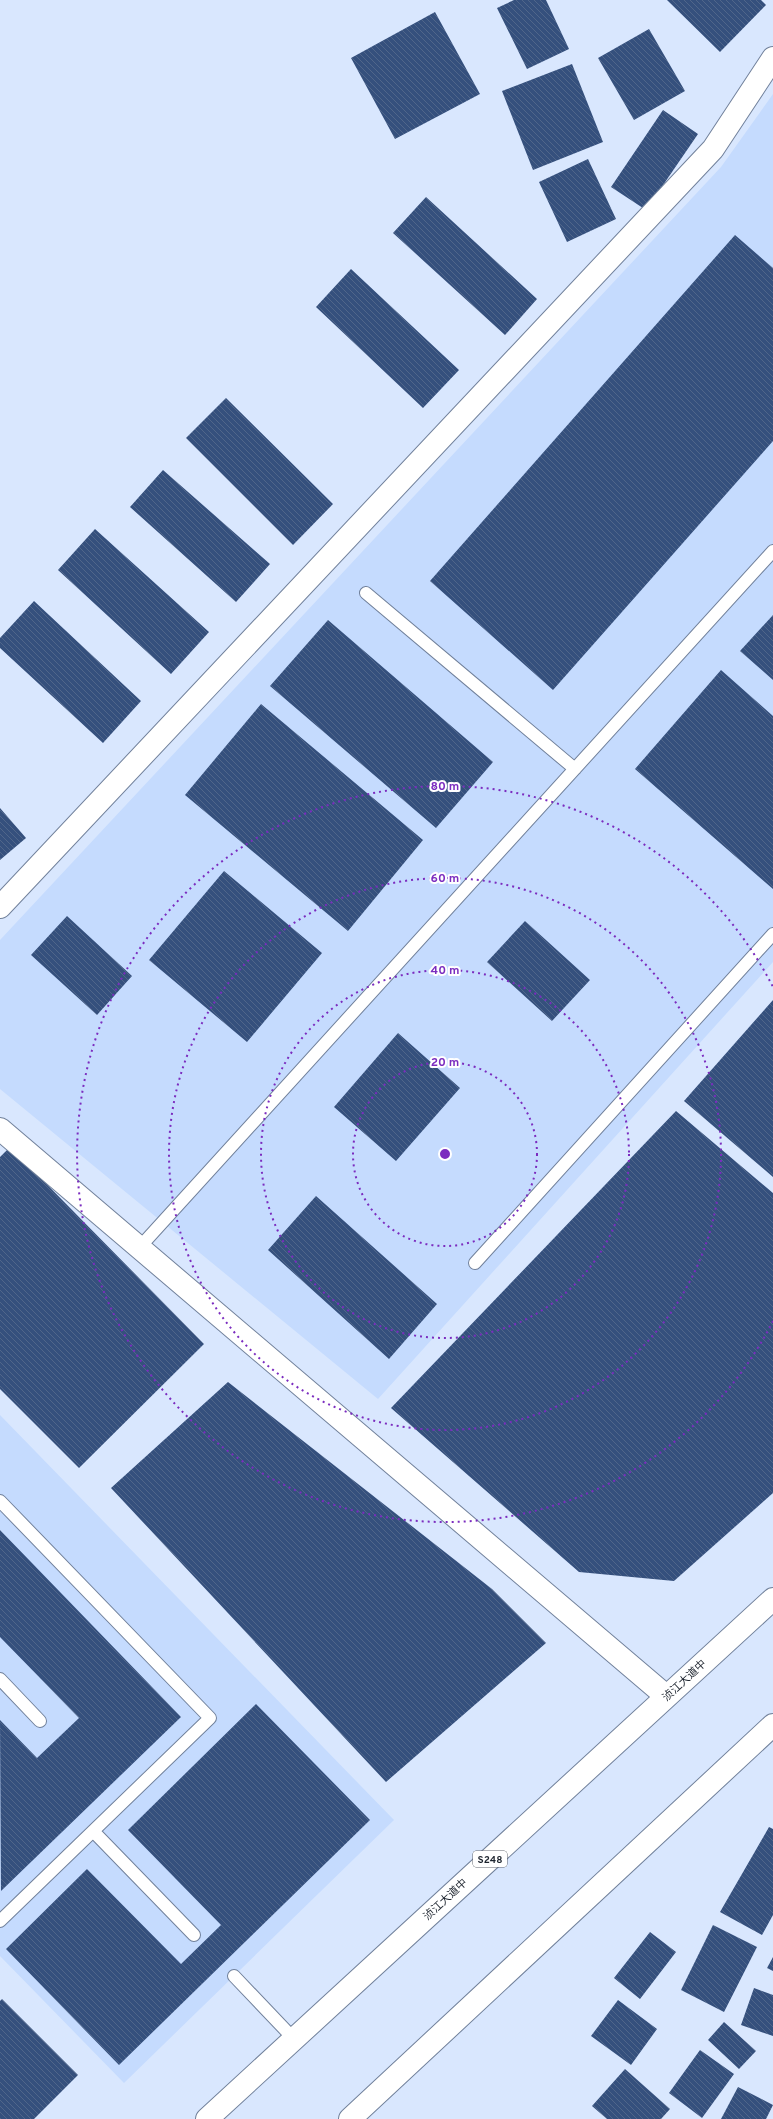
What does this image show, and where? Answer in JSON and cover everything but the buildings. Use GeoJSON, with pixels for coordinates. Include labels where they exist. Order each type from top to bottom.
{"type":"FeatureCollection","features":[{"type":"Feature","properties":{"kind":"street"},"geometry":{"type":"LineString","coordinates":[[0,907],[713,149],[773,58]]}},
{"type":"Feature","properties":{"kind":"street"},"geometry":{"type":"LineString","coordinates":[[0,1129],[666,1696]]}},
{"type":"Feature","properties":{"kind":"street","name":"浈江大道中"},"geometry":{"type":"LineString","coordinates":[[207,2119],[773,1599]]}},
{"type":"Feature","properties":{"kind":"street"},"geometry":{"type":"LineString","coordinates":[[350,2119],[770,1734]]}},
{"type":"Feature","properties":{"kind":"lane"},"geometry":{"type":"LineString","coordinates":[[139,1248],[773,551]]}},
{"type":"Feature","properties":{"kind":"lane"},"geometry":{"type":"LineString","coordinates":[[366,593],[575,769]]}},
{"type":"Feature","properties":{"kind":"lane"},"geometry":{"type":"LineString","coordinates":[[475,1263],[773,934]]}},
{"type":"Feature","properties":{"kind":"lane"},"geometry":{"type":"LineString","coordinates":[[0,1501],[210,1718],[0,1920]]}},
{"type":"Feature","properties":{"kind":"lane"},"geometry":{"type":"LineString","coordinates":[[0,1679],[40,1721]]}},
{"type":"Feature","properties":{"kind":"lane"},"geometry":{"type":"LineString","coordinates":[[93,1831],[194,1935]]}},
{"type":"Feature","properties":{"kind":"lane"},"geometry":{"type":"LineString","coordinates":[[234,1976],[294,2038]]}},
{"type":"Feature","properties":{"kind":"shaded area"},"geometry":{"type":"Polygon","coordinates":[[[773,94],[773,962],[378,1399],[0,1089],[0,940],[721,167],[773,94]]]}},
{"type":"Feature","properties":{"kind":"shaded area"},"geometry":{"type":"Polygon","coordinates":[[[0,1415],[394,1820],[124,2083],[0,1956],[0,1415]]]}}]}
